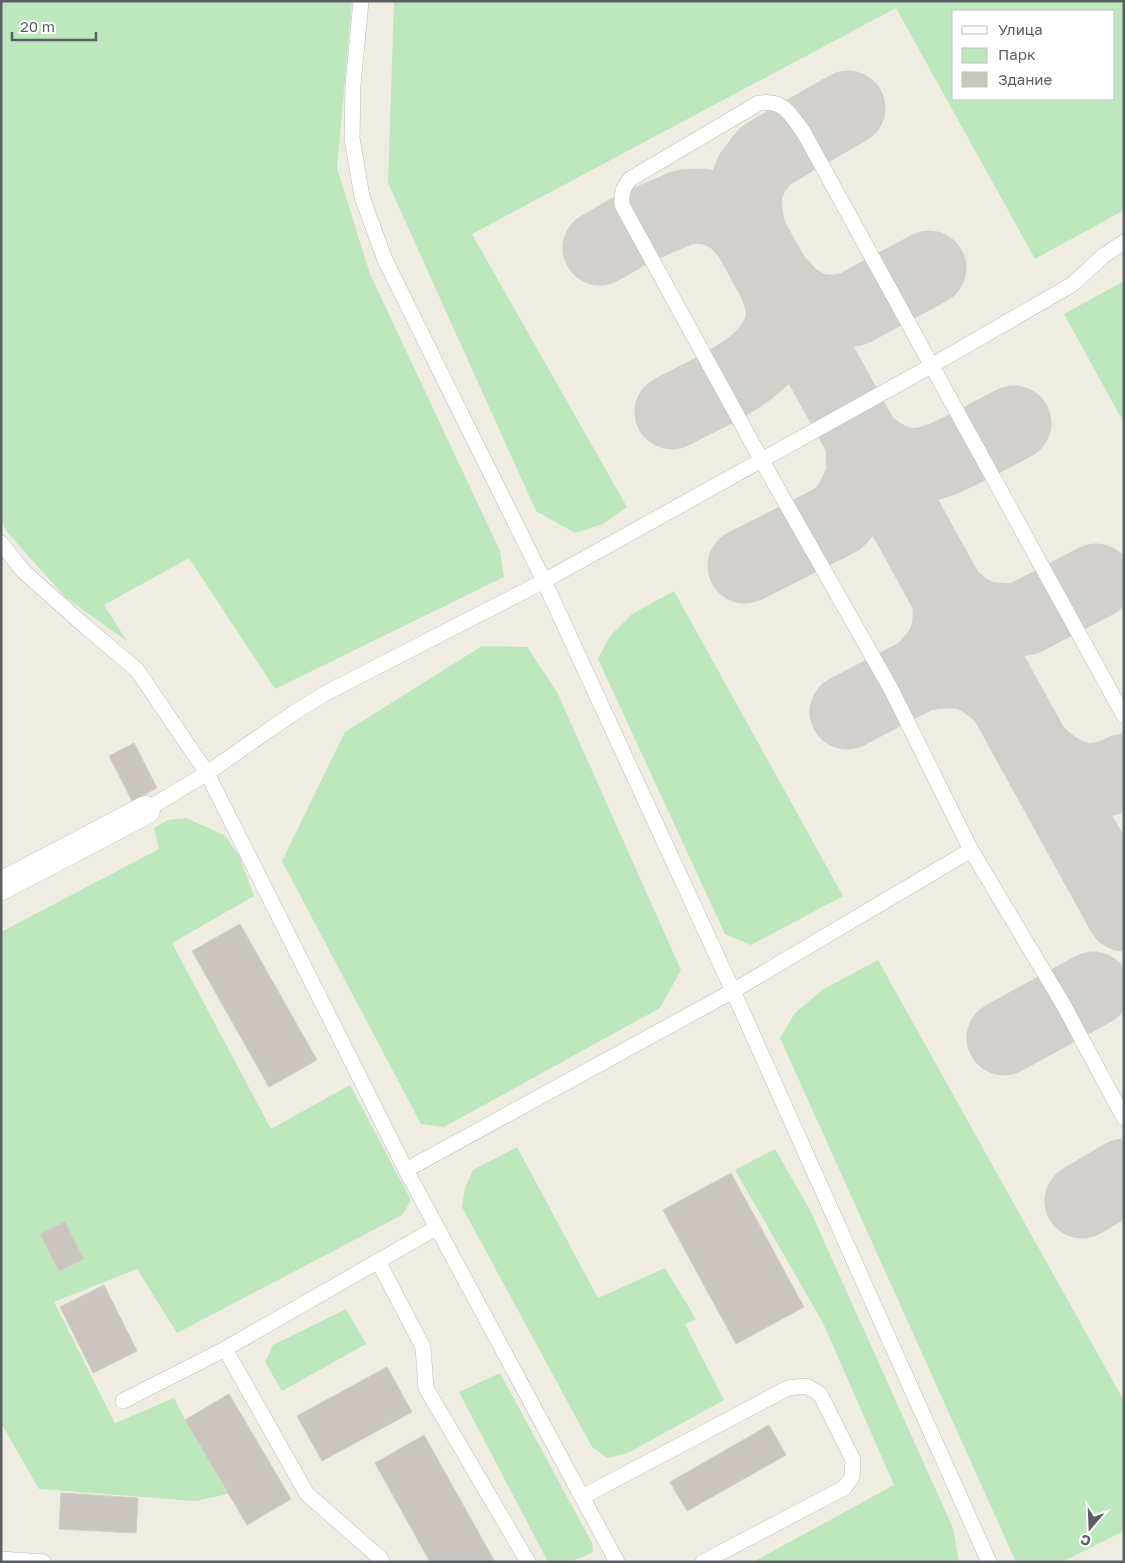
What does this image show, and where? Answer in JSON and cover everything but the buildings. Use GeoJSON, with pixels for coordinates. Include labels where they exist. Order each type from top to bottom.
{"type":"FeatureCollection","features":[{"type":"Feature","properties":{"kind":"street"},"geometry":{"type":"LineString","coordinates":[[1,886],[146,810]]}},
{"type":"Feature","properties":{"kind":"lane"},"geometry":{"type":"LineString","coordinates":[[361,1],[353,85],[352,138],[362,197],[385,260],[544,581],[733,991],[989,1562]]}},
{"type":"Feature","properties":{"kind":"lane"},"geometry":{"type":"LineString","coordinates":[[1124,716],[804,133],[786,109],[779,104],[770,102],[759,103],[630,179],[624,188],[622,205],[762,461],[891,690],[971,850],[1063,1004],[1124,1118]]}},
{"type":"Feature","properties":{"kind":"lane"},"geometry":{"type":"LineString","coordinates":[[146,810],[207,773],[295,712],[326,693],[544,581],[931,366],[1073,284],[1103,256],[1124,242]]}},
{"type":"Feature","properties":{"kind":"lane"},"geometry":{"type":"LineString","coordinates":[[1,543],[23,571],[137,670],[207,773],[436,1228],[617,1562]]}},
{"type":"Feature","properties":{"kind":"lane"},"geometry":{"type":"LineString","coordinates":[[406,1170],[733,991],[971,850]]}},
{"type":"Feature","properties":{"kind":"lane"},"geometry":{"type":"LineString","coordinates":[[123,1401],[225,1349],[436,1228]]}},
{"type":"Feature","properties":{"kind":"lane"},"geometry":{"type":"LineString","coordinates":[[378,1261],[423,1347],[426,1388],[528,1562]]}},
{"type":"Feature","properties":{"kind":"lane"},"geometry":{"type":"LineString","coordinates":[[225,1349],[307,1494],[380,1558],[382,1562]]}},
{"type":"Feature","properties":{"kind":"lane"},"geometry":{"type":"LineString","coordinates":[[582,1497],[788,1388],[806,1386],[820,1394],[854,1460],[852,1477],[844,1488],[702,1562]]}},
{"type":"Feature","properties":{"kind":"lane"},"geometry":{"type":"LineString","coordinates":[[1,1559],[43,1562]]}},
{"type":"Feature","properties":{"kind":"green space"},"geometry":{"type":"Polygon","coordinates":[[[1,1],[352,1],[337,168],[370,274],[500,551],[504,577],[275,689],[189,558],[104,605],[127,641],[66,598],[7,532],[1,520],[1,1]]]}},
{"type":"Feature","properties":{"kind":"green space"},"geometry":{"type":"Polygon","coordinates":[[[394,1],[1124,1],[1124,210],[1035,259],[896,8],[472,234],[627,507],[603,524],[575,533],[536,511],[388,183],[394,1]]]}},
{"type":"Feature","properties":{"kind":"green space"},"geometry":{"type":"Polygon","coordinates":[[[1124,281],[1124,423],[1064,314],[1124,281]]]}},
{"type":"Feature","properties":{"kind":"green space"},"geometry":{"type":"Polygon","coordinates":[[[674,591],[843,896],[751,945],[725,934],[598,659],[610,636],[632,614],[674,591]]]}},
{"type":"Feature","properties":{"kind":"green space"},"geometry":{"type":"Polygon","coordinates":[[[482,646],[527,647],[557,692],[681,970],[660,1008],[444,1127],[421,1124],[282,861],[345,732],[482,646]]]}},
{"type":"Feature","properties":{"kind":"green space"},"geometry":{"type":"Polygon","coordinates":[[[186,818],[224,835],[239,855],[254,896],[172,943],[271,1129],[350,1085],[411,1200],[402,1215],[177,1333],[137,1269],[54,1302],[115,1423],[174,1398],[228,1494],[196,1501],[39,1489],[1,1423],[1,932],[159,849],[154,828],[168,820],[186,818]]]}},
{"type":"Feature","properties":{"kind":"green space"},"geometry":{"type":"Polygon","coordinates":[[[878,960],[1124,1401],[1124,1531],[1062,1562],[1016,1562],[780,1038],[795,1013],[822,990],[878,960]]]}},
{"type":"Feature","properties":{"kind":"green space"},"geometry":{"type":"Polygon","coordinates":[[[517,1147],[598,1298],[665,1268],[696,1319],[685,1324],[724,1400],[628,1453],[607,1458],[592,1447],[462,1207],[465,1188],[473,1170],[517,1147]]]}},
{"type":"Feature","properties":{"kind":"green space"},"geometry":{"type":"Polygon","coordinates":[[[775,1149],[810,1210],[953,1528],[959,1562],[753,1562],[894,1485],[823,1323],[735,1170],[775,1149]]]}},
{"type":"Feature","properties":{"kind":"green space"},"geometry":{"type":"Polygon","coordinates":[[[346,1309],[366,1344],[282,1391],[265,1362],[273,1345],[346,1309]]]}},
{"type":"Feature","properties":{"kind":"green space"},"geometry":{"type":"Polygon","coordinates":[[[500,1373],[592,1543],[593,1552],[587,1555],[561,1562],[548,1562],[459,1392],[500,1373]]]}},
{"type":"Feature","properties":{"kind":"taxiway"},"geometry":{"type":"LineString","coordinates":[[600,248],[635,228],[684,207],[701,206],[719,210],[735,219],[749,234],[744,206],[745,190],[752,173],[765,156],[848,108]]}},
{"type":"Feature","properties":{"kind":"taxiway"},"geometry":{"type":"LineString","coordinates":[[749,234],[1124,914]]}},
{"type":"Feature","properties":{"kind":"taxiway"},"geometry":{"type":"LineString","coordinates":[[672,412],[739,376],[768,351],[778,336],[783,319],[782,304],[776,281],[793,299],[808,308],[822,312],[837,312],[853,309],[929,268]]}},
{"type":"Feature","properties":{"kind":"taxiway"},"geometry":{"type":"LineString","coordinates":[[745,566],[838,519],[851,504],[864,476],[863,441],[888,459],[899,463],[922,465],[947,457],[1014,423]]}},
{"type":"Feature","properties":{"kind":"taxiway"},"geometry":{"type":"LineString","coordinates":[[1004,697],[984,681],[966,672],[946,671],[920,674],[936,656],[946,640],[950,621],[949,596],[967,611],[984,619],[1009,621],[1025,618],[1096,581]]}},
{"type":"Feature","properties":{"kind":"taxiway"},"geometry":{"type":"LineString","coordinates":[[847,712],[920,674]]}},
{"type":"Feature","properties":{"kind":"taxiway"},"geometry":{"type":"LineString","coordinates":[[1034,751],[1054,768],[1076,778],[1099,780],[1124,771]]}},
{"type":"Feature","properties":{"kind":"taxiway"},"geometry":{"type":"LineString","coordinates":[[1004,1038],[1093,989]]}},
{"type":"Feature","properties":{"kind":"taxiway"},"geometry":{"type":"LineString","coordinates":[[1082,1201],[1124,1176]]}}]}
